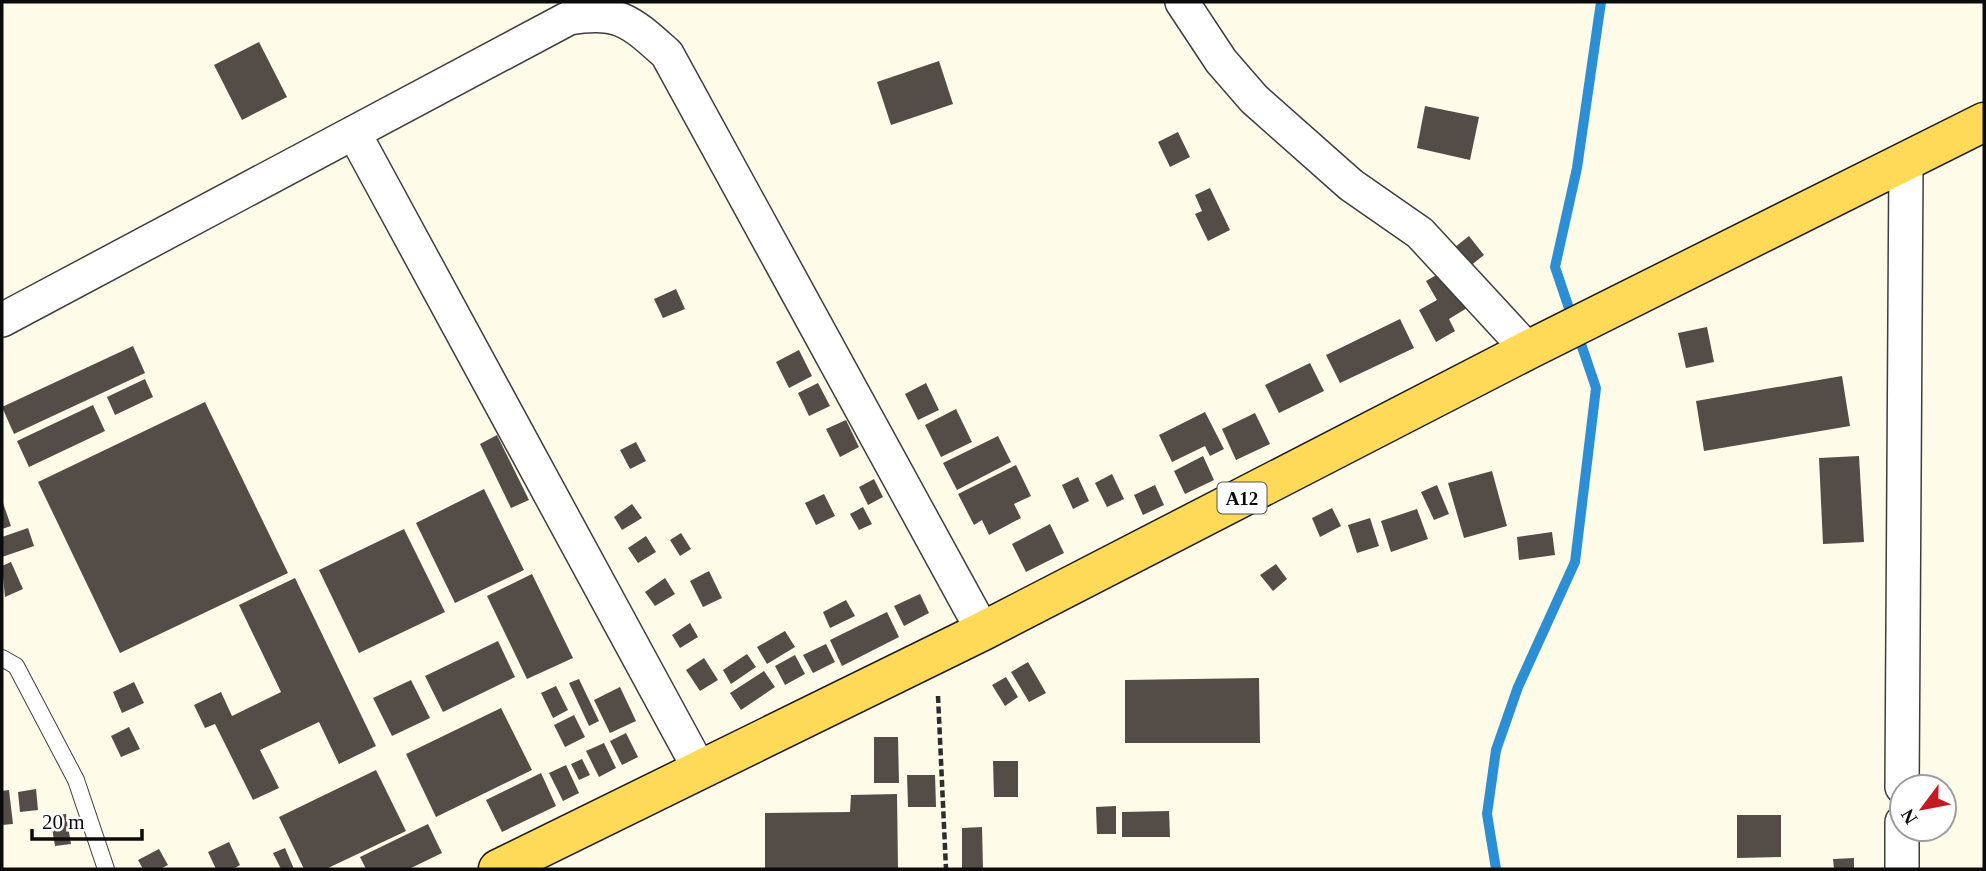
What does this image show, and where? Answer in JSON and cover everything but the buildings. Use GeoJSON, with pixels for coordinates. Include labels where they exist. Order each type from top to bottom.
{"type":"FeatureCollection","features":[{"type":"Feature","properties":{"kind":"main road","name":"A12"},"geometry":{"type":"LineString","coordinates":[[498,869],[983,631],[1528,350],[1984,122]]}},
{"type":"Feature","properties":{"kind":"street"},"geometry":{"type":"LineString","coordinates":[[1182,2],[1221,61],[1254,99],[1351,184],[1420,233],[1528,350]]}},
{"type":"Feature","properties":{"kind":"street"},"geometry":{"type":"LineString","coordinates":[[2,320],[569,18],[600,12],[636,26],[667,54],[983,631]]}},
{"type":"Feature","properties":{"kind":"street"},"geometry":{"type":"LineString","coordinates":[[354,133],[700,770]]}},
{"type":"Feature","properties":{"kind":"street"},"geometry":{"type":"LineString","coordinates":[[1902,773],[1906,163]]}},
{"type":"Feature","properties":{"kind":"street"},"geometry":{"type":"LineString","coordinates":[[1902,843],[1902,869]]}},
{"type":"Feature","properties":{"kind":"lane"},"geometry":{"type":"LineString","coordinates":[[2,658],[16,666],[76,780],[106,869]]}},
{"type":"Feature","properties":{"kind":"path"},"geometry":{"type":"LineString","coordinates":[[936,653],[946,869]]}},
{"type":"Feature","properties":{"kind":"waterway"},"geometry":{"type":"LineString","coordinates":[[1496,869],[1487,814],[1496,750],[1518,687],[1575,562],[1596,388],[1555,267],[1577,168],[1601,2]]}}]}
